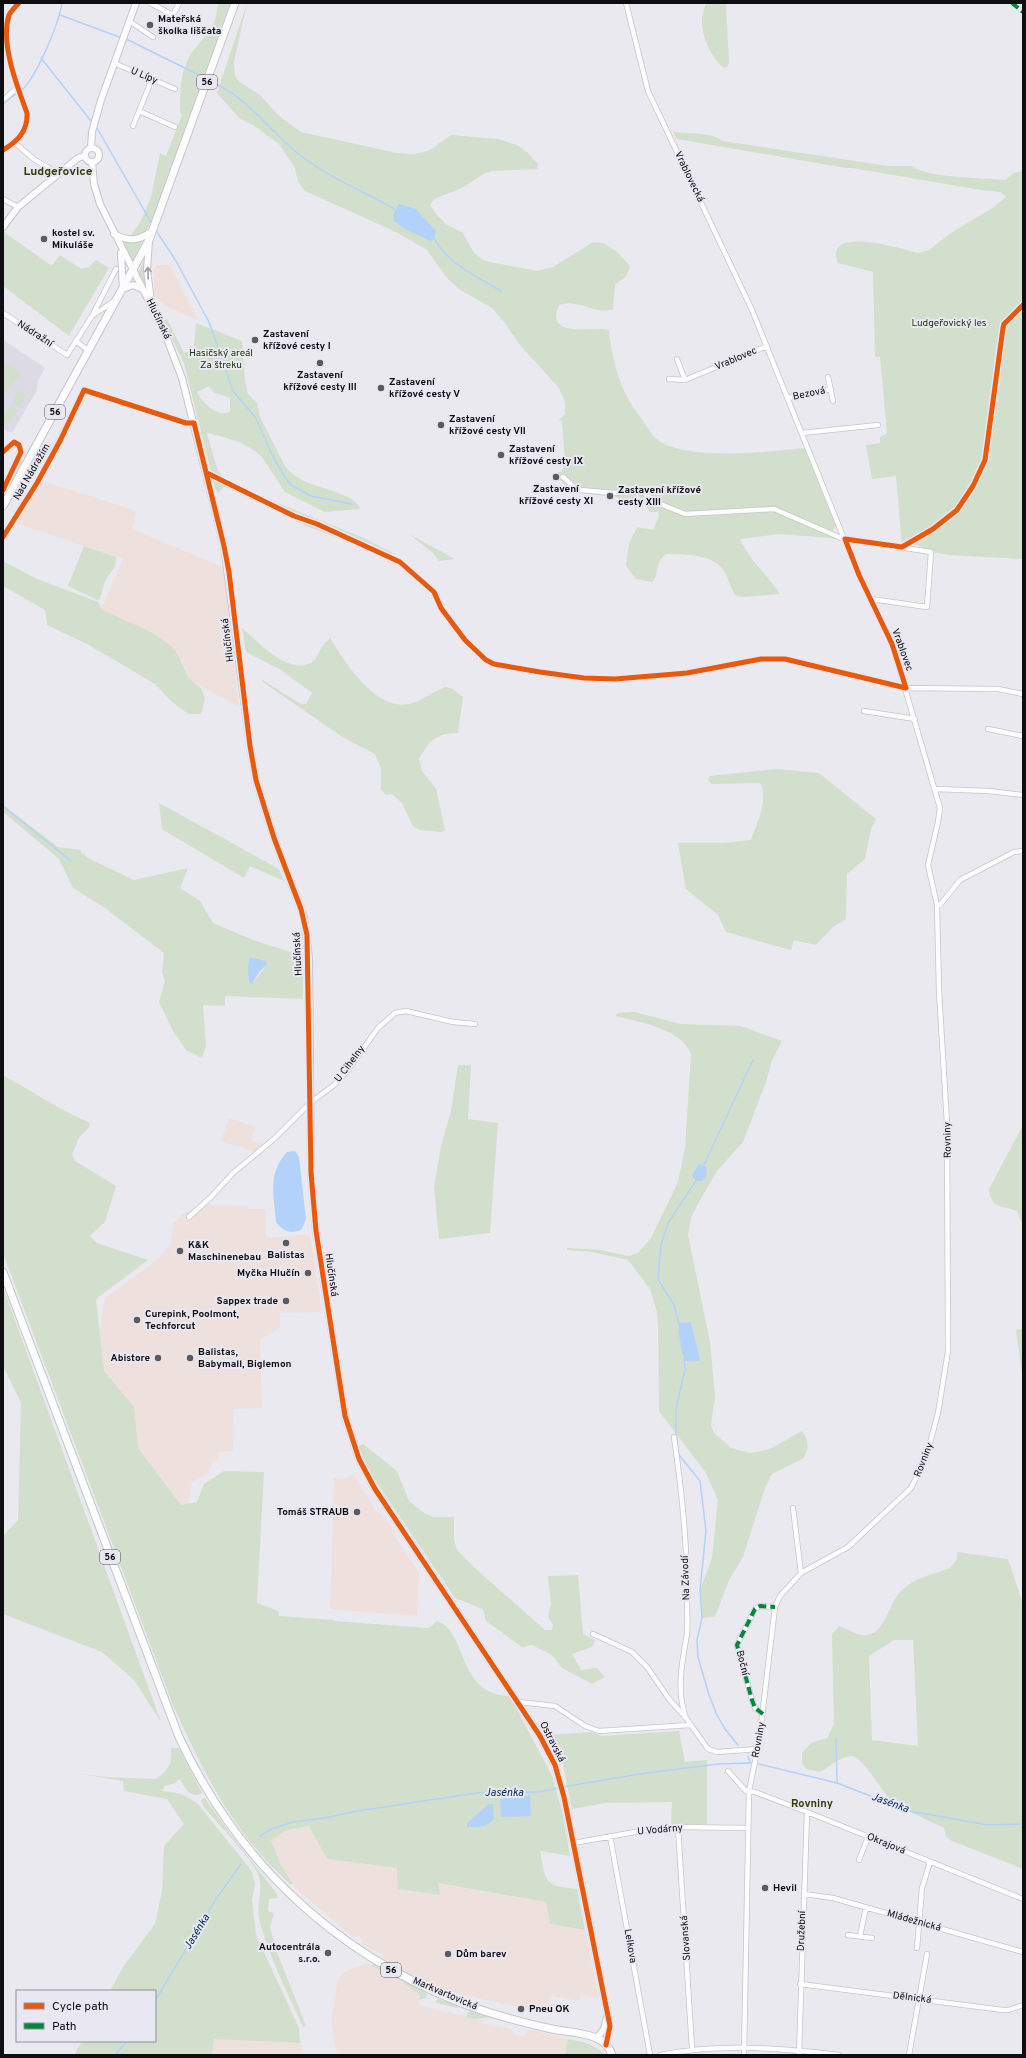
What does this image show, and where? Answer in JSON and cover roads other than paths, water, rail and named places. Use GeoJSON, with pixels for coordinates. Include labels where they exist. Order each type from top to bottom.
{"type":"FeatureCollection","features":[{"type":"Feature","properties":{"kind":"main road","name":"56"},"geometry":{"type":"LineString","coordinates":[[3,506],[149,240],[235,3]]}},
{"type":"Feature","properties":{"kind":"main road","name":"Markvartovická"},"geometry":{"type":"LineString","coordinates":[[3,1272],[165,1705],[194,1767],[229,1825],[269,1874],[299,1904],[344,1940],[379,1963],[424,1987],[466,2004],[527,2023],[597,2038],[606,2045],[612,2055]]}},
{"type":"Feature","properties":{"kind":"street"},"geometry":{"type":"LineString","coordinates":[[3,150],[15,143],[22,135],[28,123],[27,113],[3,52],[5,25],[8,15],[19,3]]}},
{"type":"Feature","properties":{"kind":"street"},"geometry":{"type":"LineString","coordinates":[[3,227],[18,207],[78,158],[84,156],[87,150],[91,148],[96,117],[136,3]]}},
{"type":"Feature","properties":{"kind":"street"},"geometry":{"type":"LineString","coordinates":[[150,3],[173,16],[179,3]]}},
{"type":"Feature","properties":{"kind":"street","name":"Vrablovecká"},"geometry":{"type":"LineString","coordinates":[[626,3],[644,78],[652,101],[724,249],[767,346]]}},
{"type":"Feature","properties":{"kind":"street"},"geometry":{"type":"LineString","coordinates":[[129,20],[153,37]]}},
{"type":"Feature","properties":{"kind":"street","name":"U Lípy"},"geometry":{"type":"LineString","coordinates":[[114,63],[175,89]]}},
{"type":"Feature","properties":{"kind":"street"},"geometry":{"type":"LineString","coordinates":[[133,126],[152,79]]}},
{"type":"Feature","properties":{"kind":"street"},"geometry":{"type":"LineString","coordinates":[[3,100],[17,88]]}},
{"type":"Feature","properties":{"kind":"street"},"geometry":{"type":"LineString","coordinates":[[139,111],[175,127]]}},
{"type":"Feature","properties":{"kind":"street"},"geometry":{"type":"LineString","coordinates":[[15,143],[36,160],[59,174]]}},
{"type":"Feature","properties":{"kind":"street"},"geometry":{"type":"LineString","coordinates":[[84,156],[87,161],[92,162],[97,160],[99,156],[96,149],[91,148]]}},
{"type":"Feature","properties":{"kind":"street","name":"Hlučínská"},"geometry":{"type":"LineString","coordinates":[[92,162],[97,195],[114,234],[152,306],[172,348],[182,378],[224,546],[250,746],[256,780],[267,819],[301,908],[306,926],[309,958],[310,1103],[313,1205],[342,1406],[354,1447],[375,1489]]}},
{"type":"Feature","properties":{"kind":"street"},"geometry":{"type":"LineString","coordinates":[[3,199],[18,207]]}},
{"type":"Feature","properties":{"kind":"street"},"geometry":{"type":"LineString","coordinates":[[114,234],[133,240],[140,239],[152,231]]}},
{"type":"Feature","properties":{"kind":"street","name":"Hlučínská"},"geometry":{"type":"LineString","coordinates":[[114,234],[122,259],[123,289]]}},
{"type":"Feature","properties":{"kind":"street"},"geometry":{"type":"LineString","coordinates":[[149,240],[147,270],[152,306]]}},
{"type":"Feature","properties":{"kind":"street"},"geometry":{"type":"LineString","coordinates":[[89,351],[76,342],[92,316],[116,269]]}},
{"type":"Feature","properties":{"kind":"street"},"geometry":{"type":"LineString","coordinates":[[123,289],[133,285],[142,289]]}},
{"type":"Feature","properties":{"kind":"street"},"geometry":{"type":"LineString","coordinates":[[92,316],[117,299]]}},
{"type":"Feature","properties":{"kind":"street","name":"Nádražní"},"geometry":{"type":"LineString","coordinates":[[3,313],[67,354],[76,342]]}},
{"type":"Feature","properties":{"kind":"street","name":"Vrablovec"},"geometry":{"type":"LineString","coordinates":[[685,380],[767,346],[845,539],[892,644],[906,688],[939,803],[940,815],[928,865],[936,905]]}},
{"type":"Feature","properties":{"kind":"street"},"geometry":{"type":"LineString","coordinates":[[669,379],[685,380],[678,359]]}},
{"type":"Feature","properties":{"kind":"street","name":"Bezová"},"geometry":{"type":"LineString","coordinates":[[828,377],[833,401]]}},
{"type":"Feature","properties":{"kind":"street","name":"Bezová"},"geometry":{"type":"LineString","coordinates":[[788,398],[831,389]]}},
{"type":"Feature","properties":{"kind":"street","name":"Nad Nádražím"},"geometry":{"type":"LineString","coordinates":[[3,537],[37,483],[73,413]]}},
{"type":"Feature","properties":{"kind":"street"},"geometry":{"type":"LineString","coordinates":[[802,433],[878,425]]}},
{"type":"Feature","properties":{"kind":"street"},"geometry":{"type":"LineString","coordinates":[[563,477],[572,486],[581,490],[613,493],[635,490],[642,492],[658,503],[685,514],[774,509],[845,539],[931,552],[927,607],[871,599]]}},
{"type":"Feature","properties":{"kind":"street","name":"Vrablovec"},"geometry":{"type":"LineString","coordinates":[[761,659],[785,659],[906,688],[998,689],[1023,694]]}},
{"type":"Feature","properties":{"kind":"street"},"geometry":{"type":"LineString","coordinates":[[864,711],[915,719]]}},
{"type":"Feature","properties":{"kind":"street"},"geometry":{"type":"LineString","coordinates":[[988,729],[1023,736]]}},
{"type":"Feature","properties":{"kind":"street"},"geometry":{"type":"LineString","coordinates":[[936,789],[989,791],[1023,795]]}},
{"type":"Feature","properties":{"kind":"street"},"geometry":{"type":"LineString","coordinates":[[936,905],[940,905],[960,880],[1014,852],[1023,851]]}},
{"type":"Feature","properties":{"kind":"street","name":"Rovniny"},"geometry":{"type":"LineString","coordinates":[[744,2055],[749,1791],[758,1749],[776,1608],[780,1596],[801,1574],[848,1547],[911,1488],[926,1458],[940,1405],[948,1351],[949,1237],[946,1096],[939,991],[936,905]]}},
{"type":"Feature","properties":{"kind":"street","name":"U Cihelny"},"geometry":{"type":"LineString","coordinates":[[189,1217],[211,1198],[233,1173],[275,1138],[310,1103],[340,1079],[378,1028],[395,1013],[406,1011],[453,1022],[475,1024]]}},
{"type":"Feature","properties":{"kind":"street","name":"Na Závodí"},"geometry":{"type":"LineString","coordinates":[[674,1437],[681,1488],[687,1577],[687,1632],[682,1658],[680,1688],[682,1705],[686,1718]]}},
{"type":"Feature","properties":{"kind":"street","name":"Ostravská"},"geometry":{"type":"LineString","coordinates":[[375,1489],[519,1702],[540,1736],[555,1766],[564,1797],[574,1843],[607,2015],[610,2032],[606,2045]]}},
{"type":"Feature","properties":{"kind":"street"},"geometry":{"type":"LineString","coordinates":[[793,1508],[801,1574]]}},
{"type":"Feature","properties":{"kind":"street","name":"Boční"},"geometry":{"type":"LineString","coordinates":[[763,1714],[755,1708],[737,1645],[755,1609],[760,1606],[776,1608]]}},
{"type":"Feature","properties":{"kind":"street","name":"Na Závodí"},"geometry":{"type":"LineString","coordinates":[[593,1634],[632,1652],[647,1667],[669,1699],[686,1718],[710,1751],[758,1749]]}},
{"type":"Feature","properties":{"kind":"street"},"geometry":{"type":"LineString","coordinates":[[519,1702],[555,1706],[585,1726],[598,1731],[690,1725]]}},
{"type":"Feature","properties":{"kind":"street"},"geometry":{"type":"LineString","coordinates":[[728,1771],[746,1790],[749,1791]]}},
{"type":"Feature","properties":{"kind":"street","name":"Okrajová"},"geometry":{"type":"LineString","coordinates":[[749,1791],[868,1836],[1023,1899]]}},
{"type":"Feature","properties":{"kind":"street","name":"Družební"},"geometry":{"type":"LineString","coordinates":[[799,2053],[800,1984],[807,1812]]}},
{"type":"Feature","properties":{"kind":"street","name":"U Vodárny"},"geometry":{"type":"LineString","coordinates":[[574,1843],[646,1830],[678,1827],[748,1828]]}},
{"type":"Feature","properties":{"kind":"street","name":"Slovanská"},"geometry":{"type":"LineString","coordinates":[[678,1827],[692,2049]]}},
{"type":"Feature","properties":{"kind":"street","name":"Lelkova"},"geometry":{"type":"LineString","coordinates":[[610,1836],[650,2055]]}},
{"type":"Feature","properties":{"kind":"street"},"geometry":{"type":"LineString","coordinates":[[858,1860],[868,1836]]}},
{"type":"Feature","properties":{"kind":"street"},"geometry":{"type":"LineString","coordinates":[[917,1948],[922,1888],[930,1862]]}},
{"type":"Feature","properties":{"kind":"street","name":"Mládežnická"},"geometry":{"type":"LineString","coordinates":[[804,1894],[832,1898],[866,1907],[1023,1952]]}},
{"type":"Feature","properties":{"kind":"street"},"geometry":{"type":"LineString","coordinates":[[860,1936],[866,1907]]}},
{"type":"Feature","properties":{"kind":"street"},"geometry":{"type":"LineString","coordinates":[[848,1935],[872,1938]]}},
{"type":"Feature","properties":{"kind":"street"},"geometry":{"type":"LineString","coordinates":[[909,2055],[927,1954]]}},
{"type":"Feature","properties":{"kind":"street","name":"Dělnická"},"geometry":{"type":"LineString","coordinates":[[800,1984],[919,1998],[1003,2010],[1023,2005]]}},
{"type":"Feature","properties":{"kind":"street"},"geometry":{"type":"LineString","coordinates":[[597,2038],[604,2029],[607,2015]]}},
{"type":"Feature","properties":{"kind":"street"},"geometry":{"type":"LineString","coordinates":[[660,2055],[692,2049],[744,2047],[799,2053],[839,2055]]}},
{"type":"Feature","properties":{"kind":"water"},"geometry":{"type":"Polygon","coordinates":[[[399,204],[416,209],[436,231],[434,239],[431,241],[405,229],[394,221],[393,215],[399,204]]]}},
{"type":"Feature","properties":{"kind":"water"},"geometry":{"type":"Polygon","coordinates":[[[250,957],[265,961],[268,964],[260,971],[252,984],[249,983],[248,967],[250,957]]]}},
{"type":"Feature","properties":{"kind":"water"},"geometry":{"type":"Polygon","coordinates":[[[295,1151],[299,1157],[306,1219],[302,1229],[291,1232],[281,1228],[276,1222],[273,1185],[274,1177],[281,1160],[287,1152],[295,1151]]]}},
{"type":"Feature","properties":{"kind":"water"},"geometry":{"type":"Polygon","coordinates":[[[699,1164],[706,1167],[707,1171],[705,1178],[700,1182],[693,1178],[692,1175],[699,1164]]]}},
{"type":"Feature","properties":{"kind":"water"},"geometry":{"type":"Polygon","coordinates":[[[691,1322],[700,1358],[699,1361],[685,1361],[684,1359],[678,1323],[691,1322]]]}},
{"type":"Feature","properties":{"kind":"water"},"geometry":{"type":"Polygon","coordinates":[[[530,1795],[531,1816],[501,1817],[500,1799],[530,1795]]]}},
{"type":"Feature","properties":{"kind":"water"},"geometry":{"type":"Polygon","coordinates":[[[489,1804],[493,1804],[494,1819],[485,1825],[478,1827],[467,1827],[467,1823],[489,1804]]]}},
{"type":"Feature","properties":{"kind":"waterway"},"geometry":{"type":"LineString","coordinates":[[22,90],[34,73],[52,36],[62,3]]}},
{"type":"Feature","properties":{"kind":"waterway"},"geometry":{"type":"LineString","coordinates":[[60,15],[122,38]]}},
{"type":"Feature","properties":{"kind":"waterway"},"geometry":{"type":"LineString","coordinates":[[126,39],[203,77]]}},
{"type":"Feature","properties":{"kind":"waterway"},"geometry":{"type":"LineString","coordinates":[[41,58],[91,121]]}},
{"type":"Feature","properties":{"kind":"waterway"},"geometry":{"type":"LineString","coordinates":[[216,84],[228,91],[250,108],[289,146],[311,163],[335,178],[396,210]]}},
{"type":"Feature","properties":{"kind":"waterway"},"geometry":{"type":"LineString","coordinates":[[3,104],[17,93]]}},
{"type":"Feature","properties":{"kind":"waterway"},"geometry":{"type":"LineString","coordinates":[[97,128],[152,224]]}},
{"type":"Feature","properties":{"kind":"waterway"},"geometry":{"type":"LineString","coordinates":[[155,229],[176,261],[209,322],[233,391],[256,418],[271,453],[285,477],[291,485],[311,496],[351,504]]}},
{"type":"Feature","properties":{"kind":"waterway"},"geometry":{"type":"LineString","coordinates":[[434,238],[455,263],[502,292]]}},
{"type":"Feature","properties":{"kind":"waterway"},"geometry":{"type":"LineString","coordinates":[[3,806],[71,861]]}},
{"type":"Feature","properties":{"kind":"waterway"},"geometry":{"type":"LineString","coordinates":[[703,1167],[753,1060]]}},
{"type":"Feature","properties":{"kind":"waterway"},"geometry":{"type":"LineString","coordinates":[[679,1324],[674,1305],[658,1279],[661,1245],[668,1223],[697,1179]]}},
{"type":"Feature","properties":{"kind":"waterway"},"geometry":{"type":"LineString","coordinates":[[679,1330],[683,1353]]}},
{"type":"Feature","properties":{"kind":"waterway"},"geometry":{"type":"LineString","coordinates":[[684,1359],[685,1369],[676,1409],[676,1434],[679,1455],[700,1481],[706,1531],[700,1590],[702,1618],[697,1640],[698,1657],[709,1695],[717,1715],[725,1729],[738,1745]]}},
{"type":"Feature","properties":{"kind":"waterway"},"geometry":{"type":"LineString","coordinates":[[836,1738],[837,1783]]}},
{"type":"Feature","properties":{"kind":"waterway"},"geometry":{"type":"LineString","coordinates":[[748,1756],[750,1762]]}},
{"type":"Feature","properties":{"kind":"waterway","name":"Jasénka"},"geometry":{"type":"LineString","coordinates":[[562,1787],[646,1773],[718,1764],[751,1763]]}},
{"type":"Feature","properties":{"kind":"waterway","name":"Jasénka"},"geometry":{"type":"LineString","coordinates":[[759,1764],[837,1783],[909,1811],[988,1825],[1023,1824]]}},
{"type":"Feature","properties":{"kind":"waterway","name":"Jasénka"},"geometry":{"type":"LineString","coordinates":[[260,1836],[271,1829],[293,1822],[325,1818],[358,1811],[476,1793],[538,1792],[559,1788]]}},
{"type":"Feature","properties":{"kind":"waterway","name":"Jasénka"},"geometry":{"type":"LineString","coordinates":[[156,1999],[216,1899],[241,1864]]}},
{"type":"Feature","properties":{"kind":"waterway","name":"Jasénka"},"geometry":{"type":"LineString","coordinates":[[115,2055],[126,2042]]}},
{"type":"Feature","properties":{"kind":"place","name":"Mateřská školka liščata"},"geometry":{"type":"Point","coordinates":[150,25]}},
{"type":"Feature","properties":{"kind":"place","name":"kostel sv. Mikuláše"},"geometry":{"type":"Point","coordinates":[44,239]}},
{"type":"Feature","properties":{"kind":"place","name":"Zastavení křížové cesty I"},"geometry":{"type":"Point","coordinates":[255,340]}},
{"type":"Feature","properties":{"kind":"place","name":"Zastavení křížové cesty III"},"geometry":{"type":"Point","coordinates":[320,363]}},
{"type":"Feature","properties":{"kind":"place","name":"Zastavení křížové cesty V"},"geometry":{"type":"Point","coordinates":[381,388]}},
{"type":"Feature","properties":{"kind":"place","name":"Zastavení křížové cesty VII"},"geometry":{"type":"Point","coordinates":[441,425]}},
{"type":"Feature","properties":{"kind":"place","name":"Zastavení křížové cesty IX"},"geometry":{"type":"Point","coordinates":[501,455]}},
{"type":"Feature","properties":{"kind":"place","name":"Zastavení křížové cesty XI"},"geometry":{"type":"Point","coordinates":[556,477]}},
{"type":"Feature","properties":{"kind":"place","name":"Zastavení křížové cesty XIII"},"geometry":{"type":"Point","coordinates":[610,496]}},
{"type":"Feature","properties":{"kind":"place","name":"Balistas"},"geometry":{"type":"Point","coordinates":[286,1243]}},
{"type":"Feature","properties":{"kind":"place","name":"K&K Maschinenebau"},"geometry":{"type":"Point","coordinates":[180,1251]}},
{"type":"Feature","properties":{"kind":"place","name":"Myčka Hlučín"},"geometry":{"type":"Point","coordinates":[308,1273]}},
{"type":"Feature","properties":{"kind":"place","name":"Sappex trade"},"geometry":{"type":"Point","coordinates":[286,1301]}},
{"type":"Feature","properties":{"kind":"place","name":"Curepink, Poolmont, Techforcut"},"geometry":{"type":"Point","coordinates":[137,1320]}},
{"type":"Feature","properties":{"kind":"place","name":"Abistore"},"geometry":{"type":"Point","coordinates":[158,1358]}},
{"type":"Feature","properties":{"kind":"place","name":"Balistas, Babymall, Biglemon"},"geometry":{"type":"Point","coordinates":[190,1358]}},
{"type":"Feature","properties":{"kind":"place","name":"Tomáš STRAUB"},"geometry":{"type":"Point","coordinates":[357,1512]}},
{"type":"Feature","properties":{"kind":"place","name":"Hevil"},"geometry":{"type":"Point","coordinates":[765,1888]}},
{"type":"Feature","properties":{"kind":"place","name":"Autocentrála s.r.o."},"geometry":{"type":"Point","coordinates":[328,1953]}},
{"type":"Feature","properties":{"kind":"place","name":"Dům barev"},"geometry":{"type":"Point","coordinates":[448,1954]}},
{"type":"Feature","properties":{"kind":"place","name":"Pneu OK"},"geometry":{"type":"Point","coordinates":[521,2009]}},
{"type":"Feature","properties":{"kind":"district","name":"Ludgeřovice"},"geometry":{"type":"Point","coordinates":[58,172]}},
{"type":"Feature","properties":{"kind":"district","name":"Rovniny"},"geometry":{"type":"Point","coordinates":[812,1804]}},
{"type":"Feature","properties":{"kind":"park label","name":"Ludgeřovický les"},"geometry":{"type":"Point","coordinates":[949,323]}},
{"type":"Feature","properties":{"kind":"park label","name":"Hasičský areál Za štreku"},"geometry":{"type":"Point","coordinates":[221,358]}}]}
